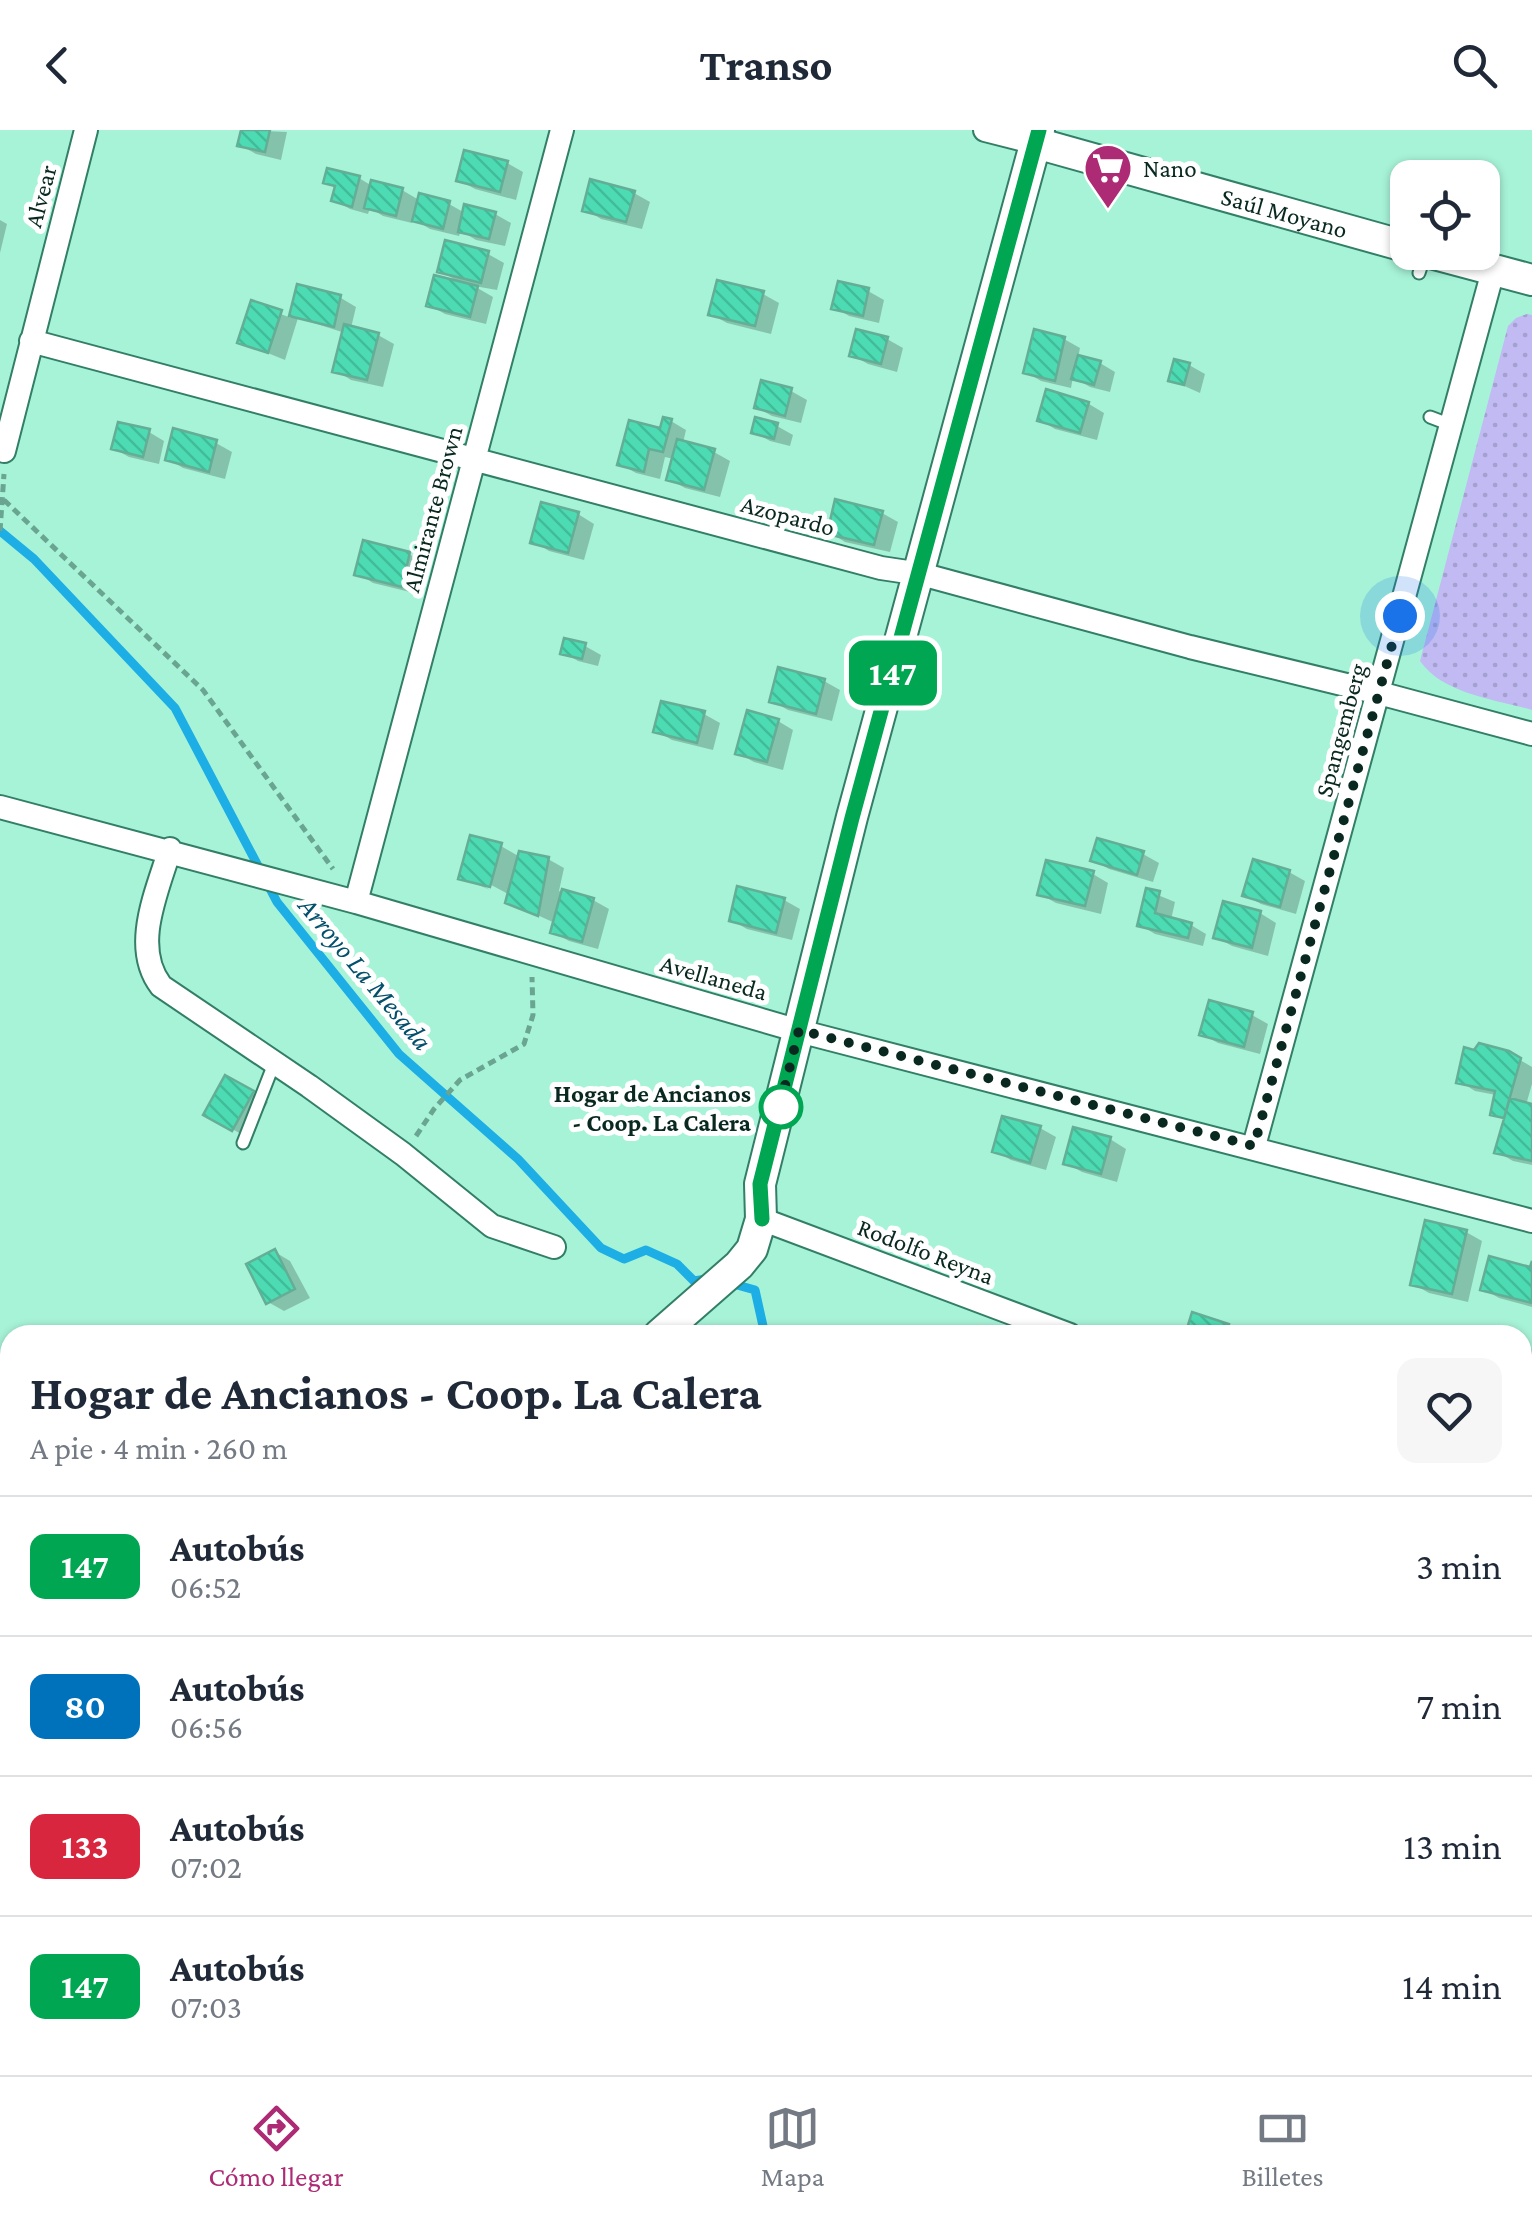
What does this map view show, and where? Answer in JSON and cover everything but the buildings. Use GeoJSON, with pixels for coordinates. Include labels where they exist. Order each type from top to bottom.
{"type":"FeatureCollection","features":[{"type":"Feature","properties":{"kind":"street","name":"Alvear"},"geometry":{"type":"LineString","coordinates":[[4,451],[86,130]]}},
{"type":"Feature","properties":{"kind":"street","name":"Almirante Brown"},"geometry":{"type":"LineString","coordinates":[[356,902],[562,130]]}},
{"type":"Feature","properties":{"kind":"street","name":"Saúl Moyano"},"geometry":{"type":"LineString","coordinates":[[984,130],[1038,137],[1390,247]]}},
{"type":"Feature","properties":{"kind":"street"},"geometry":{"type":"LineString","coordinates":[[670,1325],[739,1265],[752,1249],[762,1219],[760,1184],[852,818],[1038,137]]}},
{"type":"Feature","properties":{"kind":"street","name":"Saúl Moyano"},"geometry":{"type":"LineString","coordinates":[[1489,270],[1532,280]]}},
{"type":"Feature","properties":{"kind":"street","name":"Spangemberg"},"geometry":{"type":"LineString","coordinates":[[1254,1146],[1379,693],[1440,421],[1494,271]]}},
{"type":"Feature","properties":{"kind":"street","name":"Azopardo"},"geometry":{"type":"LineString","coordinates":[[31,340],[881,568],[920,574],[1532,734]]}},
{"type":"Feature","properties":{"kind":"street","name":"Avellaneda"},"geometry":{"type":"LineString","coordinates":[[0,807],[244,870],[799,1030],[1532,1221]]}},
{"type":"Feature","properties":{"kind":"street"},"geometry":{"type":"LineString","coordinates":[[170,850],[149,920],[148,961],[152,974],[172,996],[274,1061],[404,1154],[492,1226],[554,1247]]}},
{"type":"Feature","properties":{"kind":"street","name":"Rodolfo Reyna"},"geometry":{"type":"LineString","coordinates":[[762,1219],[1043,1325]]}},
{"type":"Feature","properties":{"kind":"lane"},"geometry":{"type":"LineString","coordinates":[[244,1143],[274,1061]]}},
{"type":"Feature","properties":{"kind":"path"},"geometry":{"type":"LineString","coordinates":[[0,530],[4,500],[203,690],[356,902]]}},
{"type":"Feature","properties":{"kind":"path"},"geometry":{"type":"LineString","coordinates":[[434,1109],[460,1080],[524,1044],[532,1015],[532,954]]}},
{"type":"Feature","properties":{"kind":"shaded area"},"geometry":{"type":"Polygon","coordinates":[[[1532,315],[1532,710],[1456,688],[1420,661],[1508,326],[1532,315]]]}},
{"type":"Feature","properties":{"kind":"waterway","name":"Arroyo La Mesada"},"geometry":{"type":"LineString","coordinates":[[0,531],[34,559],[175,708],[277,902],[399,1054],[518,1159],[601,1248],[624,1259],[646,1250],[677,1264],[694,1281],[706,1279]]}},
{"type":"Feature","properties":{"kind":"waterway","name":"Arroyo La Mesada"},"geometry":{"type":"LineString","coordinates":[[730,1283],[755,1290],[763,1325]]}},
{"type":"Feature","properties":{"kind":"bus line","name":"147"},"geometry":{"type":"LineString","coordinates":[[762,1219],[758,1202],[760,1184],[852,818],[1039,130]]}},
{"type":"Feature","properties":{"kind":"place","name":"Nano"},"geometry":{"type":"Point","coordinates":[1108,210]}},
{"type":"Feature","properties":{"kind":"place","name":"Hogar de Ancianos - Coop. La Calera"},"geometry":{"type":"Point","coordinates":[781,1107]}},
{"type":"Feature","properties":{"kind":"route"},"geometry":{"type":"LineString","coordinates":[[781,1107],[776,1122],[799,1030],[1254,1146],[1400,616]]}}]}
